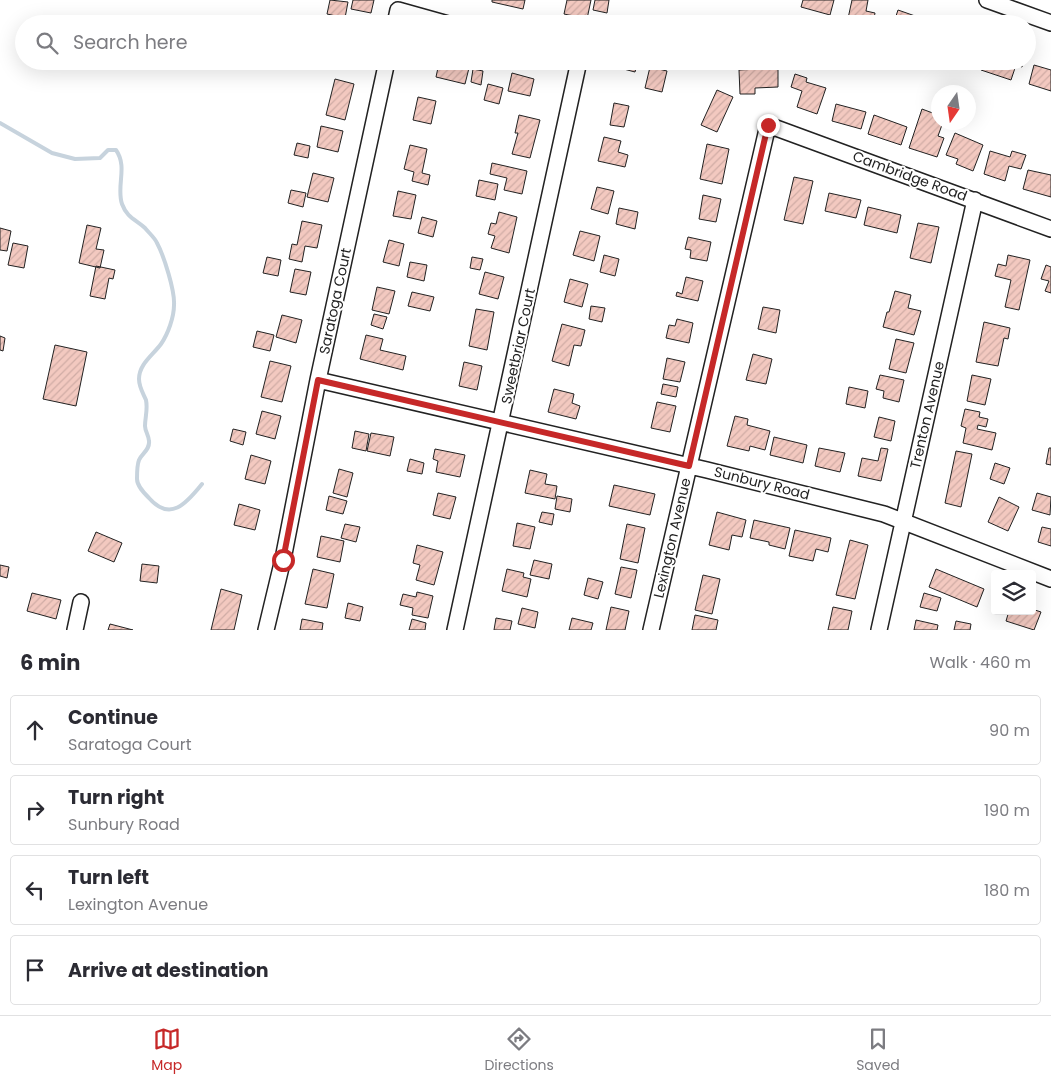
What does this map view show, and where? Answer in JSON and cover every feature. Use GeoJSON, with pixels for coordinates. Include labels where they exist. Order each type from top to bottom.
{"type":"FeatureCollection","features":[{"type":"Feature","properties":{"kind":"street"},"geometry":{"type":"LineString","coordinates":[[987,0],[1029,15]]}},
{"type":"Feature","properties":{"kind":"street"},"geometry":{"type":"LineString","coordinates":[[397,15],[398,10],[416,15]]}},
{"type":"Feature","properties":{"kind":"street"},"geometry":{"type":"LineString","coordinates":[[1036,18],[1051,23]]}},
{"type":"Feature","properties":{"kind":"street","name":"Saratoga Court"},"geometry":{"type":"LineString","coordinates":[[266,630],[283,560],[318,380],[385,70]]}},
{"type":"Feature","properties":{"kind":"street","name":"Sweetbriar Court"},"geometry":{"type":"LineString","coordinates":[[455,630],[577,70]]}},
{"type":"Feature","properties":{"kind":"street","name":"Cambridge Road"},"geometry":{"type":"LineString","coordinates":[[768,125],[1051,229]]}},
{"type":"Feature","properties":{"kind":"street","name":"Lexington Avenue"},"geometry":{"type":"LineString","coordinates":[[650,630],[768,125]]}},
{"type":"Feature","properties":{"kind":"street","name":"Trenton Avenue"},"geometry":{"type":"LineString","coordinates":[[879,630],[975,200]]}},
{"type":"Feature","properties":{"kind":"street","name":"Sunbury Road"},"geometry":{"type":"LineString","coordinates":[[318,380],[689,466],[884,514],[904,520],[1051,579]]}},
{"type":"Feature","properties":{"kind":"street"},"geometry":{"type":"LineString","coordinates":[[74,630],[80,602]]}},
{"type":"Feature","properties":{"kind":"building"},"geometry":{"type":"Polygon","coordinates":[[[330,0],[348,2],[346,15],[327,14],[330,0]]]}},
{"type":"Feature","properties":{"kind":"building"},"geometry":{"type":"Polygon","coordinates":[[[353,0],[374,0],[371,13],[351,9],[353,0]]]}},
{"type":"Feature","properties":{"kind":"building"},"geometry":{"type":"Polygon","coordinates":[[[492,0],[525,0],[523,9],[492,2],[492,0]]]}},
{"type":"Feature","properties":{"kind":"building"},"geometry":{"type":"Polygon","coordinates":[[[567,0],[591,0],[588,15],[564,14],[567,0]]]}},
{"type":"Feature","properties":{"kind":"building"},"geometry":{"type":"Polygon","coordinates":[[[595,0],[609,0],[607,13],[593,10],[595,0]]]}},
{"type":"Feature","properties":{"kind":"building"},"geometry":{"type":"Polygon","coordinates":[[[803,0],[834,0],[830,15],[801,7],[803,0]]]}},
{"type":"Feature","properties":{"kind":"building"},"geometry":{"type":"Polygon","coordinates":[[[852,0],[868,0],[866,11],[875,13],[875,15],[849,15],[852,0]]]}},
{"type":"Feature","properties":{"kind":"building"},"geometry":{"type":"Polygon","coordinates":[[[898,10],[912,15],[896,15],[898,10]]]}},
{"type":"Feature","properties":{"kind":"building"},"geometry":{"type":"Polygon","coordinates":[[[1036,66],[1051,70],[1051,91],[1029,84],[1033,70],[1036,70],[1036,66]]]}},
{"type":"Feature","properties":{"kind":"building"},"geometry":{"type":"Polygon","coordinates":[[[438,70],[468,70],[465,84],[436,77],[438,70]]]}},
{"type":"Feature","properties":{"kind":"building"},"geometry":{"type":"Polygon","coordinates":[[[473,70],[483,71],[481,85],[471,82],[473,70]]]}},
{"type":"Feature","properties":{"kind":"building"},"geometry":{"type":"Polygon","coordinates":[[[649,70],[667,71],[662,92],[645,88],[649,70]]]}},
{"type":"Feature","properties":{"kind":"building"},"geometry":{"type":"Polygon","coordinates":[[[739,70],[778,70],[778,87],[755,88],[755,94],[740,94],[739,70]]]}},
{"type":"Feature","properties":{"kind":"building"},"geometry":{"type":"Polygon","coordinates":[[[981,70],[1014,70],[1011,80],[981,70]]]}},
{"type":"Feature","properties":{"kind":"building"},"geometry":{"type":"Polygon","coordinates":[[[512,73],[534,79],[530,96],[508,91],[512,73]]]}},
{"type":"Feature","properties":{"kind":"building"},"geometry":{"type":"Polygon","coordinates":[[[795,74],[807,78],[806,82],[826,88],[817,114],[797,107],[802,91],[791,87],[795,74]]]}},
{"type":"Feature","properties":{"kind":"building"},"geometry":{"type":"Polygon","coordinates":[[[335,79],[354,84],[345,120],[326,115],[335,79]]]}},
{"type":"Feature","properties":{"kind":"building"},"geometry":{"type":"Polygon","coordinates":[[[488,84],[503,88],[499,104],[484,100],[488,84]]]}},
{"type":"Feature","properties":{"kind":"building"},"geometry":{"type":"Polygon","coordinates":[[[717,90],[733,97],[717,132],[701,125],[717,90]]]}},
{"type":"Feature","properties":{"kind":"building"},"geometry":{"type":"Polygon","coordinates":[[[418,97],[436,101],[431,124],[413,120],[418,97]]]}},
{"type":"Feature","properties":{"kind":"building"},"geometry":{"type":"Polygon","coordinates":[[[614,103],[629,106],[624,127],[610,125],[614,103]]]}},
{"type":"Feature","properties":{"kind":"building"},"geometry":{"type":"Polygon","coordinates":[[[836,104],[866,112],[861,129],[832,121],[836,104]]]}},
{"type":"Feature","properties":{"kind":"building"},"geometry":{"type":"Polygon","coordinates":[[[922,109],[931,112],[931,130],[940,130],[938,136],[944,138],[937,157],[909,148],[922,109]]]}},
{"type":"Feature","properties":{"kind":"building"},"geometry":{"type":"Polygon","coordinates":[[[519,115],[540,120],[530,158],[512,154],[518,133],[515,133],[519,115]]]}},
{"type":"Feature","properties":{"kind":"building"},"geometry":{"type":"Polygon","coordinates":[[[874,115],[907,127],[901,145],[868,134],[874,115]]]}},
{"type":"Feature","properties":{"kind":"building"},"geometry":{"type":"Polygon","coordinates":[[[321,126],[343,131],[338,152],[317,147],[321,126]]]}},
{"type":"Feature","properties":{"kind":"building"},"geometry":{"type":"Polygon","coordinates":[[[955,133],[983,145],[973,171],[956,164],[958,159],[946,155],[955,133]]]}},
{"type":"Feature","properties":{"kind":"building"},"geometry":{"type":"Polygon","coordinates":[[[604,137],[621,141],[618,152],[628,155],[625,167],[598,161],[604,137]]]}},
{"type":"Feature","properties":{"kind":"building"},"geometry":{"type":"Polygon","coordinates":[[[297,143],[310,146],[308,158],[294,155],[297,143]]]}},
{"type":"Feature","properties":{"kind":"building"},"geometry":{"type":"Polygon","coordinates":[[[707,144],[729,149],[722,184],[700,179],[707,144]]]}},
{"type":"Feature","properties":{"kind":"building"},"geometry":{"type":"Polygon","coordinates":[[[410,145],[427,149],[422,173],[430,175],[428,185],[412,181],[414,172],[404,169],[410,145]]]}},
{"type":"Feature","properties":{"kind":"building"},"geometry":{"type":"Polygon","coordinates":[[[990,151],[1010,157],[1012,151],[1026,155],[1021,169],[1009,166],[1005,181],[984,174],[990,151]]]}},
{"type":"Feature","properties":{"kind":"building"},"geometry":{"type":"Polygon","coordinates":[[[492,163],[527,171],[522,194],[504,190],[507,178],[490,174],[492,163]]]}},
{"type":"Feature","properties":{"kind":"building"},"geometry":{"type":"Polygon","coordinates":[[[1028,170],[1051,175],[1051,197],[1023,189],[1028,170]]]}},
{"type":"Feature","properties":{"kind":"building"},"geometry":{"type":"Polygon","coordinates":[[[313,173],[334,178],[328,202],[307,197],[313,173]]]}},
{"type":"Feature","properties":{"kind":"building"},"geometry":{"type":"Polygon","coordinates":[[[794,177],[813,181],[803,224],[784,220],[794,177]]]}},
{"type":"Feature","properties":{"kind":"building"},"geometry":{"type":"Polygon","coordinates":[[[479,180],[498,184],[495,200],[476,196],[479,180]]]}},
{"type":"Feature","properties":{"kind":"building"},"geometry":{"type":"Polygon","coordinates":[[[597,187],[614,191],[608,214],[591,209],[597,187]]]}},
{"type":"Feature","properties":{"kind":"building"},"geometry":{"type":"Polygon","coordinates":[[[291,190],[306,193],[303,207],[288,203],[291,190]]]}},
{"type":"Feature","properties":{"kind":"building"},"geometry":{"type":"Polygon","coordinates":[[[398,191],[416,195],[411,219],[393,216],[398,191]]]}},
{"type":"Feature","properties":{"kind":"building"},"geometry":{"type":"Polygon","coordinates":[[[829,193],[861,200],[856,218],[825,211],[829,193]]]}},
{"type":"Feature","properties":{"kind":"building"},"geometry":{"type":"Polygon","coordinates":[[[703,195],[721,199],[716,222],[699,219],[703,195]]]}},
{"type":"Feature","properties":{"kind":"building"},"geometry":{"type":"Polygon","coordinates":[[[868,207],[901,215],[897,233],[864,225],[868,207]]]}},
{"type":"Feature","properties":{"kind":"building"},"geometry":{"type":"Polygon","coordinates":[[[619,208],[638,212],[635,229],[616,224],[619,208]]]}},
{"type":"Feature","properties":{"kind":"building"},"geometry":{"type":"Polygon","coordinates":[[[499,212],[517,217],[509,253],[491,248],[495,236],[488,234],[491,223],[496,224],[499,212]]]}},
{"type":"Feature","properties":{"kind":"building"},"geometry":{"type":"Polygon","coordinates":[[[422,217],[437,221],[433,237],[418,233],[422,217]]]}},
{"type":"Feature","properties":{"kind":"building"},"geometry":{"type":"Polygon","coordinates":[[[302,221],[322,225],[317,248],[305,246],[302,262],[289,259],[292,244],[297,245],[302,221]]]}},
{"type":"Feature","properties":{"kind":"building"},"geometry":{"type":"Polygon","coordinates":[[[918,223],[939,227],[931,263],[910,258],[918,223]]]}},
{"type":"Feature","properties":{"kind":"building"},"geometry":{"type":"Polygon","coordinates":[[[87,225],[101,228],[96,249],[104,250],[100,268],[79,263],[87,225]]]}},
{"type":"Feature","properties":{"kind":"building"},"geometry":{"type":"Polygon","coordinates":[[[0,228],[11,231],[7,251],[0,250],[0,228]]]}},
{"type":"Feature","properties":{"kind":"building"},"geometry":{"type":"Polygon","coordinates":[[[580,231],[600,236],[594,261],[573,255],[580,231]]]}},
{"type":"Feature","properties":{"kind":"building"},"geometry":{"type":"Polygon","coordinates":[[[688,237],[711,242],[707,261],[690,258],[691,250],[685,249],[688,237]]]}},
{"type":"Feature","properties":{"kind":"building"},"geometry":{"type":"Polygon","coordinates":[[[389,240],[404,244],[399,266],[383,262],[389,240]]]}},
{"type":"Feature","properties":{"kind":"building"},"geometry":{"type":"Polygon","coordinates":[[[13,243],[28,246],[24,268],[8,265],[13,243]]]}},
{"type":"Feature","properties":{"kind":"building"},"geometry":{"type":"Polygon","coordinates":[[[604,255],[619,259],[615,276],[600,272],[604,255]]]}},
{"type":"Feature","properties":{"kind":"building"},"geometry":{"type":"Polygon","coordinates":[[[1008,255],[1030,260],[1019,310],[1005,307],[1011,280],[995,276],[998,264],[1006,266],[1008,255]]]}},
{"type":"Feature","properties":{"kind":"building"},"geometry":{"type":"Polygon","coordinates":[[[267,257],[281,260],[278,276],[263,273],[267,257]]]}},
{"type":"Feature","properties":{"kind":"building"},"geometry":{"type":"Polygon","coordinates":[[[472,257],[483,259],[480,270],[470,268],[472,257]]]}},
{"type":"Feature","properties":{"kind":"building"},"geometry":{"type":"Polygon","coordinates":[[[410,262],[427,265],[424,281],[407,277],[410,262]]]}},
{"type":"Feature","properties":{"kind":"building"},"geometry":{"type":"Polygon","coordinates":[[[1046,265],[1051,267],[1051,293],[1045,291],[1049,281],[1041,279],[1046,265]]]}},
{"type":"Feature","properties":{"kind":"building"},"geometry":{"type":"Polygon","coordinates":[[[96,266],[115,270],[113,279],[109,278],[105,299],[90,296],[96,266]]]}},
{"type":"Feature","properties":{"kind":"building"},"geometry":{"type":"Polygon","coordinates":[[[295,269],[311,272],[306,295],[290,292],[295,269]]]}},
{"type":"Feature","properties":{"kind":"building"},"geometry":{"type":"Polygon","coordinates":[[[485,272],[504,277],[498,299],[479,294],[485,272]]]}},
{"type":"Feature","properties":{"kind":"building"},"geometry":{"type":"Polygon","coordinates":[[[686,277],[703,281],[698,301],[676,296],[677,292],[682,294],[686,277]]]}},
{"type":"Feature","properties":{"kind":"building"},"geometry":{"type":"Polygon","coordinates":[[[570,279],[588,284],[582,307],[564,302],[570,279]]]}},
{"type":"Feature","properties":{"kind":"building"},"geometry":{"type":"Polygon","coordinates":[[[377,287],[395,291],[389,314],[372,310],[377,287]]]}},
{"type":"Feature","properties":{"kind":"building"},"geometry":{"type":"Polygon","coordinates":[[[895,291],[911,295],[908,308],[921,311],[914,335],[883,327],[895,291]]]}},
{"type":"Feature","properties":{"kind":"building"},"geometry":{"type":"Polygon","coordinates":[[[412,292],[434,297],[430,311],[408,306],[412,292]]]}},
{"type":"Feature","properties":{"kind":"building"},"geometry":{"type":"Polygon","coordinates":[[[591,306],[605,308],[602,322],[589,319],[591,306]]]}},
{"type":"Feature","properties":{"kind":"building"},"geometry":{"type":"Polygon","coordinates":[[[763,307],[780,310],[776,333],[758,329],[763,307]]]}},
{"type":"Feature","properties":{"kind":"building"},"geometry":{"type":"Polygon","coordinates":[[[476,309],[494,312],[487,350],[469,346],[476,309]]]}},
{"type":"Feature","properties":{"kind":"building"},"geometry":{"type":"Polygon","coordinates":[[[374,314],[387,317],[383,329],[371,325],[374,314]]]}},
{"type":"Feature","properties":{"kind":"building"},"geometry":{"type":"Polygon","coordinates":[[[282,315],[302,320],[296,343],[276,337],[282,315]]]}},
{"type":"Feature","properties":{"kind":"building"},"geometry":{"type":"Polygon","coordinates":[[[677,319],[693,323],[689,343],[666,338],[669,325],[675,326],[677,319]]]}},
{"type":"Feature","properties":{"kind":"building"},"geometry":{"type":"Polygon","coordinates":[[[984,322],[1010,328],[1008,339],[1004,338],[998,366],[976,362],[984,322]]]}},
{"type":"Feature","properties":{"kind":"building"},"geometry":{"type":"Polygon","coordinates":[[[562,324],[585,330],[581,346],[574,345],[569,366],[552,361],[562,324]]]}},
{"type":"Feature","properties":{"kind":"building"},"geometry":{"type":"Polygon","coordinates":[[[257,331],[274,335],[270,351],[253,347],[257,331]]]}},
{"type":"Feature","properties":{"kind":"building"},"geometry":{"type":"Polygon","coordinates":[[[366,335],[383,339],[380,350],[406,356],[403,370],[360,359],[366,335]]]}},
{"type":"Feature","properties":{"kind":"building"},"geometry":{"type":"Polygon","coordinates":[[[0,336],[5,338],[3,351],[0,350],[0,336]]]}},
{"type":"Feature","properties":{"kind":"building"},"geometry":{"type":"Polygon","coordinates":[[[896,339],[914,343],[906,373],[889,369],[896,339]]]}},
{"type":"Feature","properties":{"kind":"building"},"geometry":{"type":"Polygon","coordinates":[[[55,345],[87,352],[76,406],[43,399],[55,345]]]}},
{"type":"Feature","properties":{"kind":"building"},"geometry":{"type":"Polygon","coordinates":[[[753,354],[772,359],[766,384],[746,380],[753,354]]]}},
{"type":"Feature","properties":{"kind":"building"},"geometry":{"type":"Polygon","coordinates":[[[667,358],[685,362],[680,382],[663,379],[667,358]]]}},
{"type":"Feature","properties":{"kind":"building"},"geometry":{"type":"Polygon","coordinates":[[[270,361],[291,366],[282,402],[261,397],[270,361]]]}},
{"type":"Feature","properties":{"kind":"building"},"geometry":{"type":"Polygon","coordinates":[[[464,362],[482,366],[477,390],[459,386],[464,362]]]}},
{"type":"Feature","properties":{"kind":"building"},"geometry":{"type":"Polygon","coordinates":[[[880,375],[904,380],[899,402],[883,398],[884,391],[876,389],[880,375]]]}},
{"type":"Feature","properties":{"kind":"building"},"geometry":{"type":"Polygon","coordinates":[[[972,375],[991,379],[985,405],[967,401],[972,375]]]}},
{"type":"Feature","properties":{"kind":"building"},"geometry":{"type":"Polygon","coordinates":[[[663,384],[678,387],[676,397],[661,394],[663,384]]]}},
{"type":"Feature","properties":{"kind":"building"},"geometry":{"type":"Polygon","coordinates":[[[849,387],[868,391],[865,408],[846,404],[849,387]]]}},
{"type":"Feature","properties":{"kind":"building"},"geometry":{"type":"Polygon","coordinates":[[[554,389],[574,394],[572,403],[580,406],[576,419],[548,412],[554,389]]]}},
{"type":"Feature","properties":{"kind":"building"},"geometry":{"type":"Polygon","coordinates":[[[657,402],[676,406],[670,432],[651,428],[657,402]]]}},
{"type":"Feature","properties":{"kind":"building"},"geometry":{"type":"Polygon","coordinates":[[[965,409],[980,412],[979,417],[988,419],[986,427],[978,425],[977,429],[996,433],[992,450],[963,443],[966,428],[961,426],[965,409]]]}},
{"type":"Feature","properties":{"kind":"building"},"geometry":{"type":"Polygon","coordinates":[[[262,411],[281,416],[275,439],[256,434],[262,411]]]}},
{"type":"Feature","properties":{"kind":"building"},"geometry":{"type":"Polygon","coordinates":[[[735,416],[748,419],[747,425],[770,431],[765,450],[750,446],[749,451],[727,446],[735,416]]]}},
{"type":"Feature","properties":{"kind":"building"},"geometry":{"type":"Polygon","coordinates":[[[879,417],[895,421],[891,441],[874,437],[879,417]]]}},
{"type":"Feature","properties":{"kind":"building"},"geometry":{"type":"Polygon","coordinates":[[[233,429],[246,432],[243,445],[230,441],[233,429]]]}},
{"type":"Feature","properties":{"kind":"building"},"geometry":{"type":"Polygon","coordinates":[[[355,431],[369,434],[366,451],[352,448],[355,431]]]}},
{"type":"Feature","properties":{"kind":"building"},"geometry":{"type":"Polygon","coordinates":[[[371,433],[394,437],[390,456],[367,451],[371,433]]]}},
{"type":"Feature","properties":{"kind":"building"},"geometry":{"type":"Polygon","coordinates":[[[774,437],[807,445],[803,463],[770,455],[774,437]]]}},
{"type":"Feature","properties":{"kind":"building"},"geometry":{"type":"Polygon","coordinates":[[[819,448],[845,453],[840,472],[815,466],[819,448]]]}},
{"type":"Feature","properties":{"kind":"building"},"geometry":{"type":"Polygon","coordinates":[[[881,448],[888,449],[881,481],[858,476],[862,458],[878,461],[881,448]]]}},
{"type":"Feature","properties":{"kind":"building"},"geometry":{"type":"Polygon","coordinates":[[[1049,448],[1051,448],[1051,465],[1046,464],[1049,448]]]}},
{"type":"Feature","properties":{"kind":"building"},"geometry":{"type":"Polygon","coordinates":[[[435,449],[465,455],[460,477],[436,472],[438,461],[433,459],[435,449]]]}},
{"type":"Feature","properties":{"kind":"building"},"geometry":{"type":"Polygon","coordinates":[[[956,451],[972,454],[961,507],[945,503],[956,451]]]}},
{"type":"Feature","properties":{"kind":"building"},"geometry":{"type":"Polygon","coordinates":[[[251,455],[271,461],[265,484],[245,479],[251,455]]]}},
{"type":"Feature","properties":{"kind":"building"},"geometry":{"type":"Polygon","coordinates":[[[410,459],[424,463],[422,474],[407,471],[410,459]]]}},
{"type":"Feature","properties":{"kind":"building"},"geometry":{"type":"Polygon","coordinates":[[[995,463],[1010,468],[1004,484],[990,479],[995,463]]]}},
{"type":"Feature","properties":{"kind":"building"},"geometry":{"type":"Polygon","coordinates":[[[339,469],[353,473],[347,497],[333,493],[339,469]]]}},
{"type":"Feature","properties":{"kind":"building"},"geometry":{"type":"Polygon","coordinates":[[[530,470],[547,474],[545,484],[557,486],[555,499],[525,493],[530,470]]]}},
{"type":"Feature","properties":{"kind":"building"},"geometry":{"type":"Polygon","coordinates":[[[614,485],[655,494],[650,515],[609,506],[614,485]]]}},
{"type":"Feature","properties":{"kind":"building"},"geometry":{"type":"Polygon","coordinates":[[[438,493],[456,497],[450,519],[433,515],[438,493]]]}},
{"type":"Feature","properties":{"kind":"building"},"geometry":{"type":"Polygon","coordinates":[[[1037,493],[1051,497],[1050,515],[1032,510],[1037,493]]]}},
{"type":"Feature","properties":{"kind":"building"},"geometry":{"type":"Polygon","coordinates":[[[329,496],[347,501],[343,514],[326,510],[329,496]]]}},
{"type":"Feature","properties":{"kind":"building"},"geometry":{"type":"Polygon","coordinates":[[[557,496],[572,499],[570,512],[555,509],[557,496]]]}},
{"type":"Feature","properties":{"kind":"building"},"geometry":{"type":"Polygon","coordinates":[[[999,497],[1019,507],[1008,531],[988,522],[999,497]]]}},
{"type":"Feature","properties":{"kind":"building"},"geometry":{"type":"Polygon","coordinates":[[[239,504],[260,510],[255,530],[234,525],[239,504]]]}},
{"type":"Feature","properties":{"kind":"building"},"geometry":{"type":"Polygon","coordinates":[[[542,512],[554,514],[552,525],[539,522],[542,512]]]}},
{"type":"Feature","properties":{"kind":"building"},"geometry":{"type":"Polygon","coordinates":[[[717,512],[746,520],[742,537],[732,535],[729,550],[709,545],[717,512]]]}},
{"type":"Feature","properties":{"kind":"building"},"geometry":{"type":"Polygon","coordinates":[[[754,520],[790,528],[785,549],[769,545],[769,542],[750,538],[754,520]]]}},
{"type":"Feature","properties":{"kind":"building"},"geometry":{"type":"Polygon","coordinates":[[[517,523],[535,527],[530,549],[513,546],[517,523]]]}},
{"type":"Feature","properties":{"kind":"building"},"geometry":{"type":"Polygon","coordinates":[[[345,524],[360,527],[356,542],[341,538],[345,524]]]}},
{"type":"Feature","properties":{"kind":"building"},"geometry":{"type":"Polygon","coordinates":[[[627,524],[645,528],[638,563],[620,559],[627,524]]]}},
{"type":"Feature","properties":{"kind":"building"},"geometry":{"type":"Polygon","coordinates":[[[1042,527],[1051,529],[1051,546],[1038,542],[1042,527]]]}},
{"type":"Feature","properties":{"kind":"building"},"geometry":{"type":"Polygon","coordinates":[[[795,530],[831,538],[828,552],[816,549],[813,561],[789,556],[795,530]]]}},
{"type":"Feature","properties":{"kind":"building"},"geometry":{"type":"Polygon","coordinates":[[[96,532],[122,543],[114,562],[88,551],[96,532]]]}},
{"type":"Feature","properties":{"kind":"building"},"geometry":{"type":"Polygon","coordinates":[[[321,536],[344,541],[340,562],[317,557],[321,536]]]}},
{"type":"Feature","properties":{"kind":"building"},"geometry":{"type":"Polygon","coordinates":[[[850,540],[868,545],[855,599],[836,595],[850,540]]]}},
{"type":"Feature","properties":{"kind":"building"},"geometry":{"type":"Polygon","coordinates":[[[417,545],[443,552],[434,585],[416,580],[420,565],[413,563],[417,545]]]}},
{"type":"Feature","properties":{"kind":"building"},"geometry":{"type":"Polygon","coordinates":[[[534,560],[552,564],[549,579],[530,575],[534,560]]]}},
{"type":"Feature","properties":{"kind":"building"},"geometry":{"type":"Polygon","coordinates":[[[142,564],[159,566],[157,583],[140,581],[142,564]]]}},
{"type":"Feature","properties":{"kind":"building"},"geometry":{"type":"Polygon","coordinates":[[[0,565],[9,567],[7,578],[0,576],[0,565]]]}},
{"type":"Feature","properties":{"kind":"building"},"geometry":{"type":"Polygon","coordinates":[[[621,567],[637,570],[631,598],[615,594],[621,567]]]}},
{"type":"Feature","properties":{"kind":"building"},"geometry":{"type":"Polygon","coordinates":[[[313,569],[334,574],[327,608],[305,604],[313,569]]]}},
{"type":"Feature","properties":{"kind":"building"},"geometry":{"type":"Polygon","coordinates":[[[507,569],[524,573],[523,577],[531,579],[527,597],[502,591],[507,569]]]}},
{"type":"Feature","properties":{"kind":"building"},"geometry":{"type":"Polygon","coordinates":[[[936,569],[984,589],[977,607],[929,587],[936,569]]]}},
{"type":"Feature","properties":{"kind":"building"},"geometry":{"type":"Polygon","coordinates":[[[703,575],[720,579],[712,614],[695,610],[703,575]]]}},
{"type":"Feature","properties":{"kind":"building"},"geometry":{"type":"Polygon","coordinates":[[[588,578],[603,582],[598,599],[584,595],[588,578]]]}},
{"type":"Feature","properties":{"kind":"building"},"geometry":{"type":"Polygon","coordinates":[[[221,589],[242,595],[234,630],[211,630],[221,589]]]}},
{"type":"Feature","properties":{"kind":"building"},"geometry":{"type":"Polygon","coordinates":[[[417,592],[433,596],[428,618],[412,615],[413,608],[400,605],[403,594],[416,597],[417,592]]]}},
{"type":"Feature","properties":{"kind":"building"},"geometry":{"type":"Polygon","coordinates":[[[32,593],[61,600],[56,619],[27,611],[32,593]]]}},
{"type":"Feature","properties":{"kind":"building"},"geometry":{"type":"Polygon","coordinates":[[[924,593],[941,598],[937,611],[920,607],[924,593]]]}},
{"type":"Feature","properties":{"kind":"building"},"geometry":{"type":"Polygon","coordinates":[[[348,603],[363,607],[360,621],[345,618],[348,603]]]}},
{"type":"Feature","properties":{"kind":"building"},"geometry":{"type":"Polygon","coordinates":[[[611,607],[629,611],[625,630],[606,630],[611,607]]]}},
{"type":"Feature","properties":{"kind":"building"},"geometry":{"type":"Polygon","coordinates":[[[833,607],[852,611],[848,630],[828,630],[833,607]]]}},
{"type":"Feature","properties":{"kind":"building"},"geometry":{"type":"Polygon","coordinates":[[[522,608],[538,612],[535,628],[518,624],[522,608]]]}},
{"type":"Feature","properties":{"kind":"building"},"geometry":{"type":"Polygon","coordinates":[[[1036,610],[1041,612],[1034,630],[1006,621],[1008,615],[1036,615],[1036,610]]]}},
{"type":"Feature","properties":{"kind":"building"},"geometry":{"type":"Polygon","coordinates":[[[695,615],[718,620],[716,630],[692,630],[695,615]]]}},
{"type":"Feature","properties":{"kind":"building"},"geometry":{"type":"Polygon","coordinates":[[[496,618],[512,621],[510,630],[494,630],[496,618]]]}},
{"type":"Feature","properties":{"kind":"building"},"geometry":{"type":"Polygon","coordinates":[[[572,618],[593,623],[591,630],[569,630],[572,618]]]}},
{"type":"Feature","properties":{"kind":"building"},"geometry":{"type":"Polygon","coordinates":[[[302,619],[323,623],[322,630],[300,630],[302,619]]]}},
{"type":"Feature","properties":{"kind":"building"},"geometry":{"type":"Polygon","coordinates":[[[412,619],[426,623],[425,630],[409,630],[412,619]]]}},
{"type":"Feature","properties":{"kind":"building"},"geometry":{"type":"Polygon","coordinates":[[[916,620],[938,625],[937,630],[914,630],[916,620]]]}},
{"type":"Feature","properties":{"kind":"building"},"geometry":{"type":"Polygon","coordinates":[[[956,621],[971,624],[970,630],[954,630],[956,621]]]}},
{"type":"Feature","properties":{"kind":"building"},"geometry":{"type":"Polygon","coordinates":[[[110,624],[133,630],[108,630],[110,624]]]}},
{"type":"Feature","properties":{"kind":"waterway"},"geometry":{"type":"LineString","coordinates":[[0,123],[52,153],[75,159],[100,158],[108,150],[116,150],[122,170],[120,190],[122,204],[129,216],[145,228],[156,241],[163,256],[174,299],[173,315],[166,335],[141,369],[139,379],[147,404],[145,426],[149,444],[138,462],[137,482],[143,492],[164,509],[177,508],[184,504],[202,484]]}},
{"type":"Feature","properties":{"kind":"route"},"geometry":{"type":"LineString","coordinates":[[283,560],[318,380],[689,466],[768,125]]}}]}
